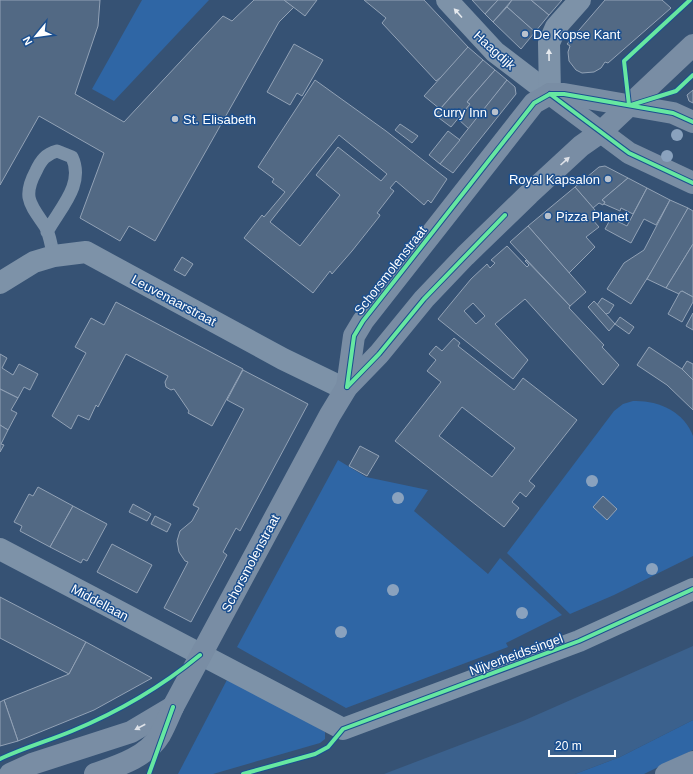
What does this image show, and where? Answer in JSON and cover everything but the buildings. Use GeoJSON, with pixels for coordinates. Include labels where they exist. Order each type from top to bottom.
{"type":"FeatureCollection","features":[{"type":"Feature","properties":{"kind":"street","name":"Haagdijk"},"geometry":{"type":"LineString","coordinates":[[447,0],[495,52],[550,94]]}},
{"type":"Feature","properties":{"kind":"street"},"geometry":{"type":"LineString","coordinates":[[550,94],[549,43],[556,27],[580,0]]}},
{"type":"Feature","properties":{"kind":"street","name":"Schorsmolenstraat"},"geometry":{"type":"LineString","coordinates":[[95,774],[116,767],[145,751],[160,735],[173,706],[200,655],[346,388],[379,354],[424,299],[485,235],[570,156],[601,132],[693,45]]}},
{"type":"Feature","properties":{"kind":"street"},"geometry":{"type":"LineString","coordinates":[[550,94],[571,95],[673,113],[693,122]]}},
{"type":"Feature","properties":{"kind":"street"},"geometry":{"type":"LineString","coordinates":[[550,94],[629,153],[693,184]]}},
{"type":"Feature","properties":{"kind":"street","name":"Schorsmolenstraat"},"geometry":{"type":"LineString","coordinates":[[346,388],[354,336],[363,321],[529,108],[539,99],[550,94]]}},
{"type":"Feature","properties":{"kind":"street","name":"Leuvenaarstraat"},"geometry":{"type":"LineString","coordinates":[[0,283],[34,262],[54,256],[86,252],[283,359],[346,388]]}},
{"type":"Feature","properties":{"kind":"street","name":"Middellaan"},"geometry":{"type":"LineString","coordinates":[[0,549],[200,655]]}},
{"type":"Feature","properties":{"kind":"street","name":"Nijverheidssingel"},"geometry":{"type":"LineString","coordinates":[[200,655],[343,729],[579,641],[693,589]]}},
{"type":"Feature","properties":{"kind":"street"},"geometry":{"type":"LineString","coordinates":[[10,774],[32,764],[131,732],[173,706]]}},
{"type":"Feature","properties":{"kind":"street"},"geometry":{"type":"LineString","coordinates":[[666,774],[693,762]]}},
{"type":"Feature","properties":{"kind":"lane"},"geometry":{"type":"LineString","coordinates":[[47,232],[74,186],[76,166],[72,157],[57,151],[48,154],[40,162],[30,182],[28,194],[31,207],[47,232],[54,256]]}},
{"type":"Feature","properties":{"kind":"shaded area"},"geometry":{"type":"Polygon","coordinates":[[[142,0],[209,0],[114,101],[92,89],[142,0]]]}},
{"type":"Feature","properties":{"kind":"shaded area"},"geometry":{"type":"Polygon","coordinates":[[[633,401],[642,401],[660,405],[669,409],[683,420],[689,427],[693,436],[693,556],[614,595],[570,614],[507,553],[614,411],[623,404],[633,401]]]}},
{"type":"Feature","properties":{"kind":"shaded area"},"geometry":{"type":"Polygon","coordinates":[[[338,460],[366,477],[428,490],[414,511],[488,574],[500,558],[562,615],[506,643],[508,647],[346,708],[237,647],[338,460]]]}},
{"type":"Feature","properties":{"kind":"shaded area"},"geometry":{"type":"Polygon","coordinates":[[[693,646],[693,720],[620,757],[575,774],[384,774],[523,721],[693,646]]]}},
{"type":"Feature","properties":{"kind":"shaded area"},"geometry":{"type":"Polygon","coordinates":[[[229,676],[325,732],[325,739],[320,743],[213,774],[178,774],[229,676]]]}},
{"type":"Feature","properties":{"kind":"shaded area"},"geometry":{"type":"Polygon","coordinates":[[[693,720],[693,750],[644,774],[575,774],[620,757],[693,720]]]}},
{"type":"Feature","properties":{"kind":"cycle path"},"geometry":{"type":"LineString","coordinates":[[629,105],[624,61],[690,0]]}},
{"type":"Feature","properties":{"kind":"cycle path"},"geometry":{"type":"LineString","coordinates":[[631,105],[676,91],[693,75]]}},
{"type":"Feature","properties":{"kind":"cycle path"},"geometry":{"type":"LineString","coordinates":[[550,94],[629,153],[693,183]]}},
{"type":"Feature","properties":{"kind":"cycle path"},"geometry":{"type":"LineString","coordinates":[[347,387],[354,336],[363,321],[534,103],[550,94],[564,94],[673,113],[693,122]]}},
{"type":"Feature","properties":{"kind":"cycle path"},"geometry":{"type":"LineString","coordinates":[[347,387],[379,354],[424,299],[505,215]]}},
{"type":"Feature","properties":{"kind":"cycle path"},"geometry":{"type":"LineString","coordinates":[[243,774],[315,754],[328,747],[343,729],[579,641],[693,589]]}},
{"type":"Feature","properties":{"kind":"cycle path"},"geometry":{"type":"LineString","coordinates":[[0,759],[106,716],[139,698],[170,678],[200,655]]}},
{"type":"Feature","properties":{"kind":"cycle path"},"geometry":{"type":"LineString","coordinates":[[149,774],[173,707]]}},
{"type":"Feature","properties":{"kind":"place","name":"De Kopse Kant"},"geometry":{"type":"Point","coordinates":[525,34]}},
{"type":"Feature","properties":{"kind":"place","name":"Curry Inn"},"geometry":{"type":"Point","coordinates":[495,112]}},
{"type":"Feature","properties":{"kind":"place","name":"St. Elisabeth"},"geometry":{"type":"Point","coordinates":[175,119]}},
{"type":"Feature","properties":{"kind":"place","name":"Royal Kapsalon"},"geometry":{"type":"Point","coordinates":[608,179]}},
{"type":"Feature","properties":{"kind":"place","name":"Pizza Planet"},"geometry":{"type":"Point","coordinates":[548,216]}}]}
